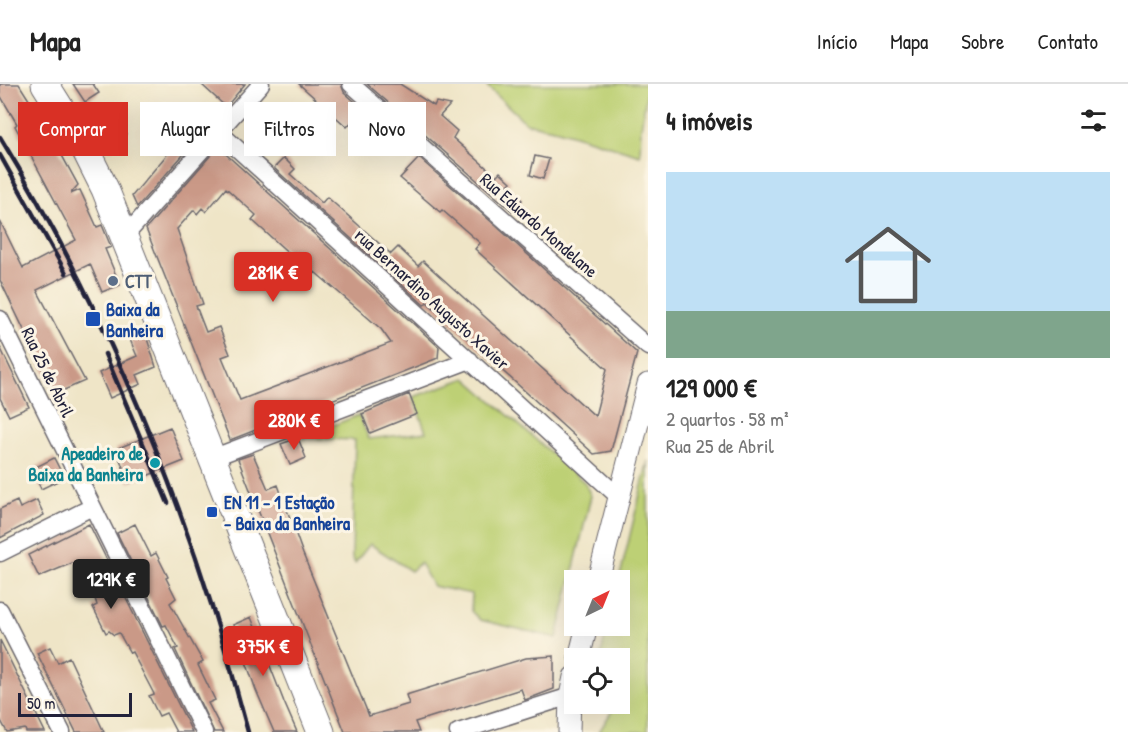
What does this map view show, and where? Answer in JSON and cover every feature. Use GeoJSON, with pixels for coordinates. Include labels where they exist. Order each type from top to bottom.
{"type":"FeatureCollection","features":[{"type":"Feature","properties":{"kind":"main road"},"geometry":{"type":"LineString","coordinates":[[45,84],[82,143],[124,236],[321,732]]}},
{"type":"Feature","properties":{"kind":"street"},"geometry":{"type":"LineString","coordinates":[[232,116],[261,84]]}},
{"type":"Feature","properties":{"kind":"street","name":"Rua Eduardo Mondelane"},"geometry":{"type":"LineString","coordinates":[[351,84],[648,347]]}},
{"type":"Feature","properties":{"kind":"street","name":"rua Bernardino Augusto Xavier"},"geometry":{"type":"LineString","coordinates":[[232,144],[619,497]]}},
{"type":"Feature","properties":{"kind":"street"},"geometry":{"type":"LineString","coordinates":[[124,236],[196,156]]}},
{"type":"Feature","properties":{"kind":"street","name":"Rua 25 de Abril"},"geometry":{"type":"LineString","coordinates":[[0,319],[204,732]]}},
{"type":"Feature","properties":{"kind":"street"},"geometry":{"type":"LineString","coordinates":[[212,458],[470,360]]}},
{"type":"Feature","properties":{"kind":"street"},"geometry":{"type":"LineString","coordinates":[[601,570],[648,384]]}},
{"type":"Feature","properties":{"kind":"street"},"geometry":{"type":"LineString","coordinates":[[0,553],[92,507]]}},
{"type":"Feature","properties":{"kind":"street"},"geometry":{"type":"LineString","coordinates":[[0,610],[62,732]]}},
{"type":"Feature","properties":{"kind":"street"},"geometry":{"type":"LineString","coordinates":[[458,732],[564,690]]}},
{"type":"Feature","properties":{"kind":"street"},"geometry":{"type":"LineString","coordinates":[[569,732],[570,714]]}},
{"type":"Feature","properties":{"kind":"green space"},"geometry":{"type":"Polygon","coordinates":[[[485,84],[648,84],[641,128],[640,155],[558,130],[526,123],[485,84]]]}},
{"type":"Feature","properties":{"kind":"green space"},"geometry":{"type":"Polygon","coordinates":[[[466,378],[585,483],[591,496],[573,570],[564,570],[564,609],[557,638],[480,620],[471,611],[472,594],[433,586],[420,563],[411,571],[370,544],[355,563],[352,557],[355,440],[301,438],[359,415],[369,439],[426,432],[413,397],[466,378]]]}},
{"type":"Feature","properties":{"kind":"green space"},"geometry":{"type":"Polygon","coordinates":[[[648,461],[648,732],[599,732],[610,714],[630,714],[630,648],[602,648],[606,636],[630,636],[630,570],[621,570],[648,461]]]}},
{"type":"Feature","properties":{"kind":"building"},"geometry":{"type":"Polygon","coordinates":[[[0,84],[19,84],[30,102],[18,102],[18,132],[15,126],[17,124],[0,95],[0,84]]]}},
{"type":"Feature","properties":{"kind":"building"},"geometry":{"type":"Polygon","coordinates":[[[73,84],[93,84],[99,93],[85,102],[73,84]]]}},
{"type":"Feature","properties":{"kind":"building"},"geometry":{"type":"Polygon","coordinates":[[[201,84],[245,84],[230,102],[221,102],[201,84]]]}},
{"type":"Feature","properties":{"kind":"building"},"geometry":{"type":"Polygon","coordinates":[[[299,84],[341,84],[344,92],[355,102],[348,102],[348,126],[336,117],[336,102],[319,102],[299,84]]]}},
{"type":"Feature","properties":{"kind":"building"},"geometry":{"type":"Polygon","coordinates":[[[367,84],[400,84],[434,106],[436,102],[450,105],[440,116],[457,131],[453,138],[496,176],[500,172],[511,182],[507,186],[522,200],[512,211],[426,136],[426,102],[388,102],[367,84]]]}},
{"type":"Feature","properties":{"kind":"building"},"geometry":{"type":"Polygon","coordinates":[[[31,156],[62,156],[78,185],[70,194],[80,190],[97,227],[102,225],[111,247],[105,249],[120,285],[102,292],[90,264],[37,290],[85,381],[55,394],[0,280],[0,221],[23,268],[76,240],[31,156]]]}},
{"type":"Feature","properties":{"kind":"building"},"geometry":{"type":"Polygon","coordinates":[[[166,156],[182,156],[137,207],[132,196],[166,156]]]}},
{"type":"Feature","properties":{"kind":"building"},"geometry":{"type":"Polygon","coordinates":[[[210,156],[228,156],[439,347],[438,358],[230,440],[146,229],[210,156]],[[226,188],[206,212],[202,208],[197,214],[194,210],[177,229],[203,304],[196,306],[206,332],[219,327],[230,354],[222,357],[240,400],[391,343],[381,329],[315,272],[313,275],[252,220],[256,215],[226,188]]]}},
{"type":"Feature","properties":{"kind":"building"},"geometry":{"type":"Polygon","coordinates":[[[535,156],[549,159],[543,179],[530,175],[535,156]]]}},
{"type":"Feature","properties":{"kind":"building"},"geometry":{"type":"Polygon","coordinates":[[[284,158],[295,169],[290,174],[322,203],[327,197],[391,254],[398,247],[418,266],[423,261],[595,416],[607,369],[475,249],[480,243],[400,178],[419,158],[495,225],[637,353],[611,451],[594,454],[427,302],[424,305],[274,168],[284,158]]]}},
{"type":"Feature","properties":{"kind":"building"},"geometry":{"type":"Polygon","coordinates":[[[144,329],[156,367],[137,375],[141,384],[110,398],[99,373],[137,356],[128,335],[144,329]]]}},
{"type":"Feature","properties":{"kind":"building"},"geometry":{"type":"Polygon","coordinates":[[[0,347],[29,407],[9,416],[0,398],[0,347]]]}},
{"type":"Feature","properties":{"kind":"building"},"geometry":{"type":"Polygon","coordinates":[[[409,394],[417,414],[370,433],[362,414],[409,394]]]}},
{"type":"Feature","properties":{"kind":"building"},"geometry":{"type":"Polygon","coordinates":[[[170,427],[184,461],[129,483],[116,449],[170,427]]]}},
{"type":"Feature","properties":{"kind":"building"},"geometry":{"type":"Polygon","coordinates":[[[298,438],[306,458],[290,465],[281,444],[298,438]]]}},
{"type":"Feature","properties":{"kind":"building"},"geometry":{"type":"Polygon","coordinates":[[[253,454],[268,489],[278,485],[303,554],[369,716],[409,704],[406,695],[526,658],[554,656],[554,689],[525,700],[521,689],[415,722],[419,732],[345,732],[238,459],[253,454]]]}},
{"type":"Feature","properties":{"kind":"building"},"geometry":{"type":"Polygon","coordinates":[[[54,458],[64,478],[41,489],[32,469],[54,458]]]}},
{"type":"Feature","properties":{"kind":"building"},"geometry":{"type":"Polygon","coordinates":[[[37,500],[44,515],[0,538],[0,509],[17,501],[20,508],[37,500]]]}},
{"type":"Feature","properties":{"kind":"building"},"geometry":{"type":"Polygon","coordinates":[[[89,524],[192,732],[176,732],[166,713],[159,716],[149,696],[154,694],[132,652],[130,653],[119,633],[114,635],[109,631],[106,633],[93,607],[97,605],[94,595],[77,561],[39,577],[28,555],[89,524]]]}},
{"type":"Feature","properties":{"kind":"building"},"geometry":{"type":"Polygon","coordinates":[[[135,524],[151,556],[156,553],[168,577],[166,578],[176,598],[170,603],[203,662],[198,665],[215,700],[208,703],[223,732],[214,732],[175,649],[178,648],[166,625],[163,626],[117,533],[135,524]]]}},
{"type":"Feature","properties":{"kind":"building"},"geometry":{"type":"Polygon","coordinates":[[[251,617],[297,732],[274,732],[256,690],[233,625],[251,617]]]}},
{"type":"Feature","properties":{"kind":"building"},"geometry":{"type":"Polygon","coordinates":[[[0,640],[45,732],[26,732],[25,729],[7,732],[0,719],[0,640]]]}},
{"type":"Feature","properties":{"kind":"building"},"geometry":{"type":"Polygon","coordinates":[[[50,647],[58,663],[69,657],[104,732],[76,732],[37,653],[50,647]]]}},
{"type":"Feature","properties":{"kind":"railway"},"geometry":{"type":"LineString","coordinates":[[0,137],[79,279],[114,351],[146,426],[176,501],[202,577],[248,732]]}},
{"type":"Feature","properties":{"kind":"railway"},"geometry":{"type":"LineString","coordinates":[[0,155],[66,273]]}},
{"type":"Feature","properties":{"kind":"railway"},"geometry":{"type":"LineString","coordinates":[[105,354],[168,503]]}},
{"type":"Feature","properties":{"kind":"place","name":"CTT"},"geometry":{"type":"Point","coordinates":[113,281]}},
{"type":"Feature","properties":{"kind":"place","name":"Baixa da Banheira"},"geometry":{"type":"Point","coordinates":[93,319]}},
{"type":"Feature","properties":{"kind":"place","name":"Apeadeiro de Baixa da Banheira"},"geometry":{"type":"Point","coordinates":[155,463]}},
{"type":"Feature","properties":{"kind":"place","name":"EN 11 - 1 Estação - Baixa da Banheira"},"geometry":{"type":"Point","coordinates":[212,512]}}]}
